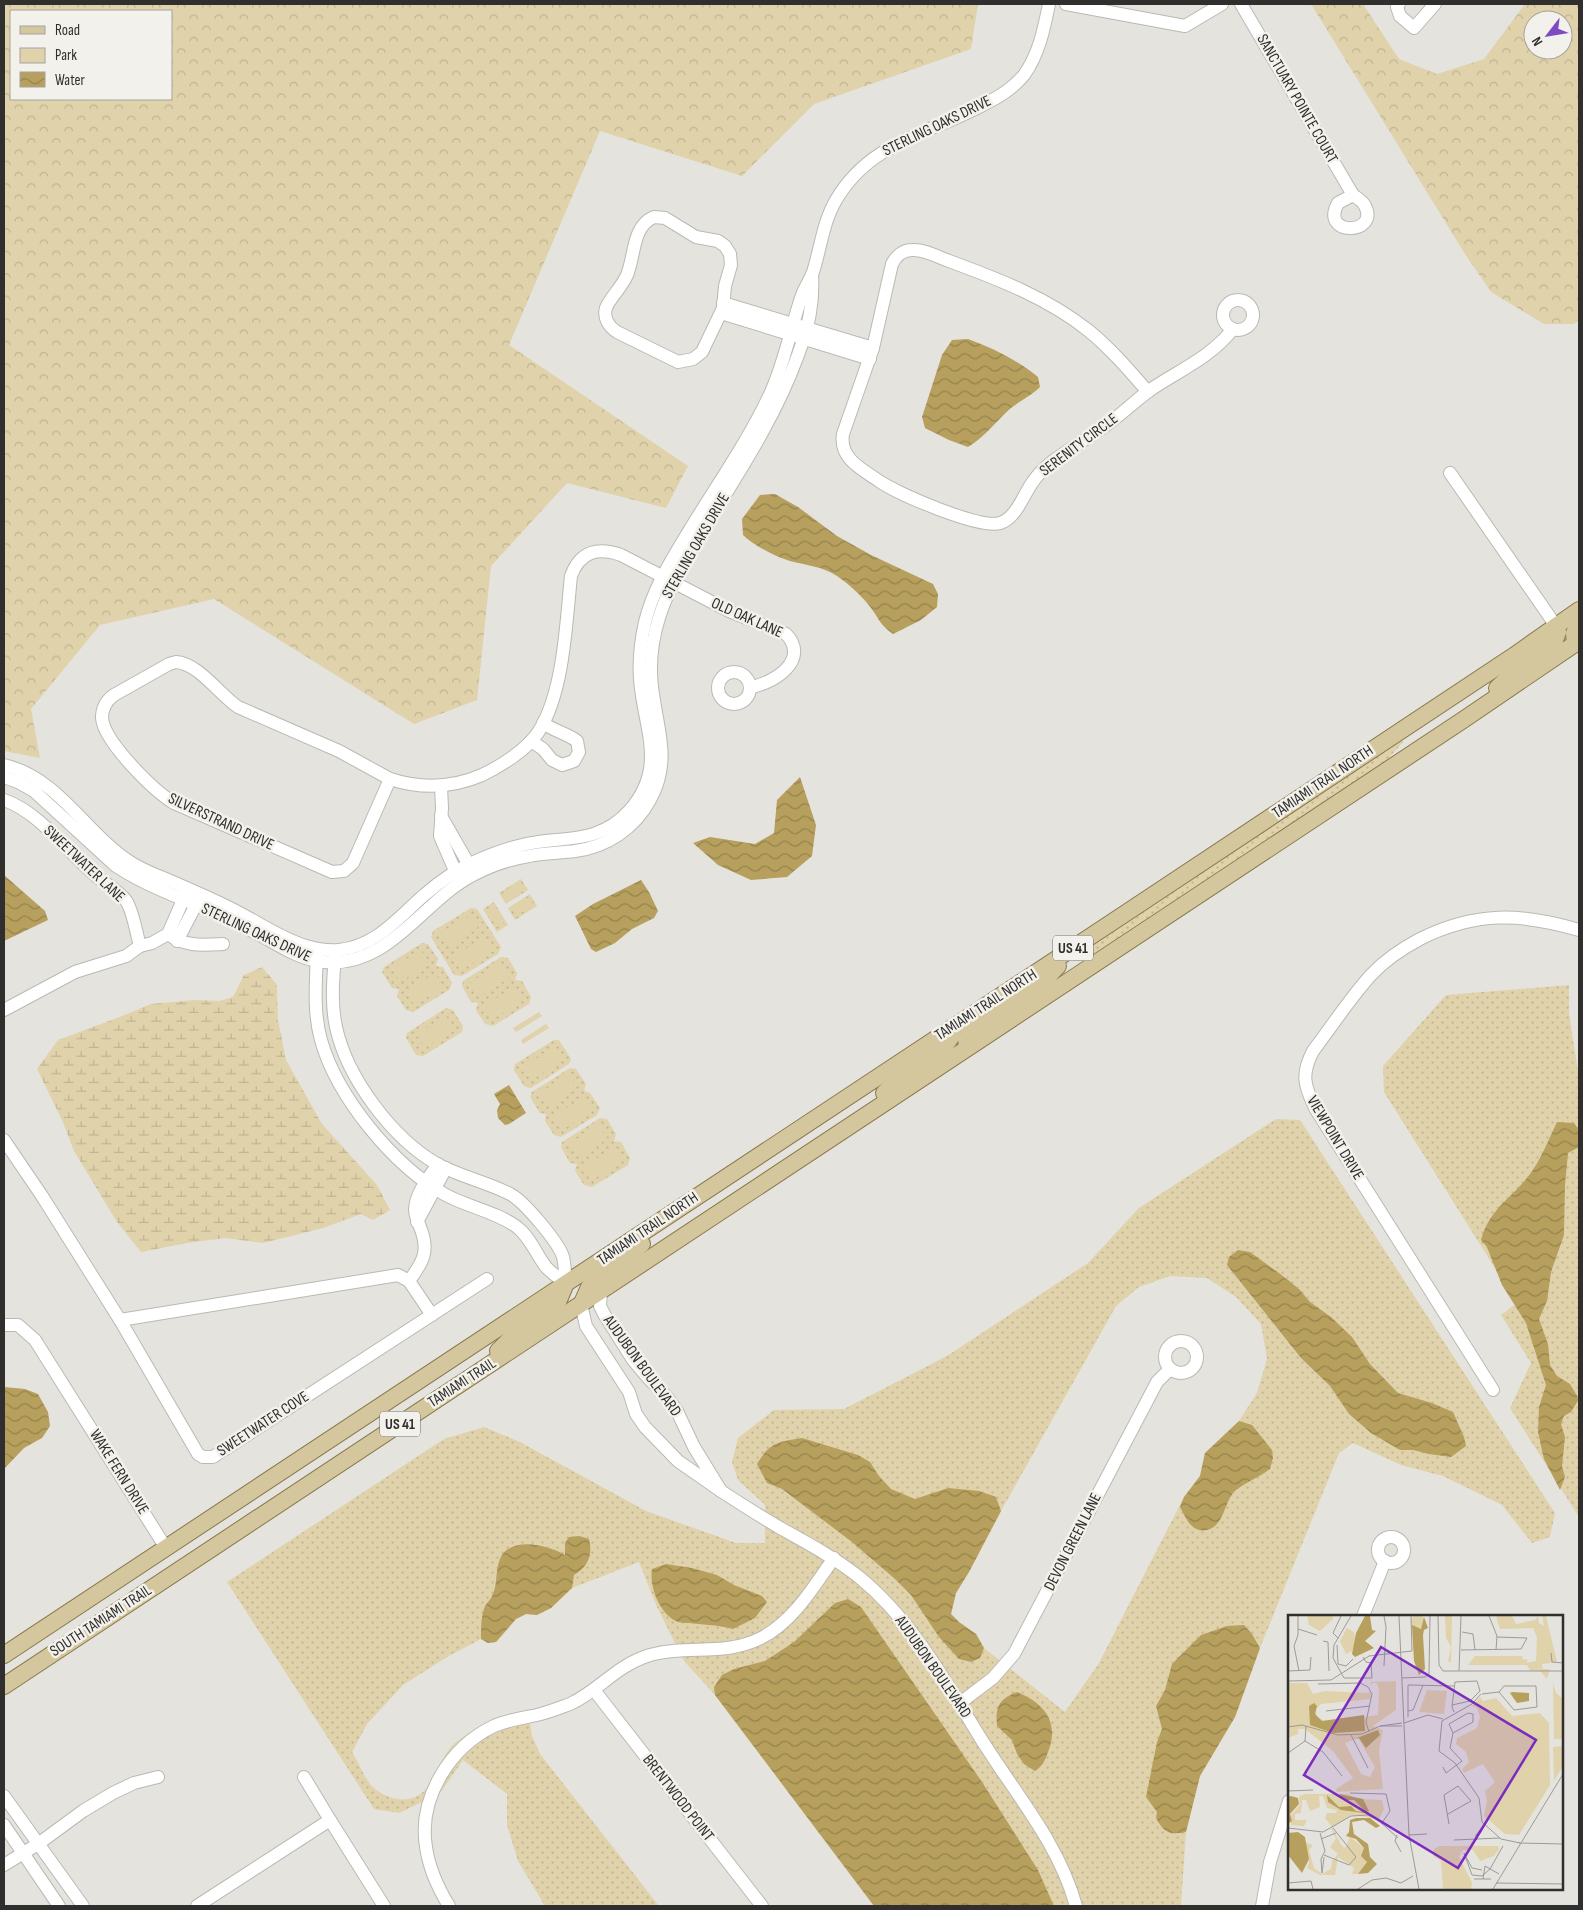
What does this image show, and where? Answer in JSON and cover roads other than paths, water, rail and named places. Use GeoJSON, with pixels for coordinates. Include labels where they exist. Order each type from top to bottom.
{"type":"FeatureCollection","features":[{"type":"Feature","properties":{"kind":"main road","name":"TAMIAMI TRAIL NORTH"},"geometry":{"type":"LineString","coordinates":[[566,1284],[1083,942],[1579,610]]}},
{"type":"Feature","properties":{"kind":"main road"},"geometry":{"type":"LineString","coordinates":[[1463,720],[1514,672],[1554,643],[1558,632],[1556,626]]}},
{"type":"Feature","properties":{"kind":"main road"},"geometry":{"type":"LineString","coordinates":[[1578,646],[1574,633],[1579,626]]}},
{"type":"Feature","properties":{"kind":"main road","name":"TAMIAMI TRAIL NORTH"},"geometry":{"type":"LineString","coordinates":[[601,1291],[1463,720],[1578,646]]}},
{"type":"Feature","properties":{"kind":"main road"},"geometry":{"type":"LineString","coordinates":[[967,1048],[966,1038],[974,1028],[1042,983],[1083,942]]}},
{"type":"Feature","properties":{"kind":"main road"},"geometry":{"type":"LineString","coordinates":[[839,1132],[905,1074],[945,1046],[952,1036],[952,1028]]}},
{"type":"Feature","properties":{"kind":"main road"},"geometry":{"type":"LineString","coordinates":[[581,1304],[588,1288],[595,1280],[619,1263],[686,1204]]}},
{"type":"Feature","properties":{"kind":"main road"},"geometry":{"type":"LineString","coordinates":[[472,1376],[520,1329],[555,1305],[566,1284]]}},
{"type":"Feature","properties":{"kind":"main road","name":"TAMIAMI TRAIL"},"geometry":{"type":"LineString","coordinates":[[186,1535],[566,1284]]}},
{"type":"Feature","properties":{"kind":"main road","name":"TAMIAMI TRAIL"},"geometry":{"type":"LineString","coordinates":[[199,1556],[601,1291]]}},
{"type":"Feature","properties":{"kind":"main road","name":"SOUTH TAMIAMI TRAIL"},"geometry":{"type":"LineString","coordinates":[[4,1656],[186,1535]]}},
{"type":"Feature","properties":{"kind":"main road","name":"SOUTH TAMIAMI TRAIL"},"geometry":{"type":"LineString","coordinates":[[4,1686],[199,1556]]}},
{"type":"Feature","properties":{"kind":"street","name":"STERLING OAKS DRIVE"},"geometry":{"type":"LineString","coordinates":[[4,777],[34,791],[116,866],[129,874],[248,916],[317,955],[335,957],[382,935],[420,899],[508,849],[546,841],[594,835],[618,821],[630,810],[642,790],[650,771],[652,755],[640,687],[640,650],[644,626],[651,603],[668,580],[674,555],[754,425],[772,391],[799,331],[803,292],[812,275],[829,213],[840,193],[856,174],[881,152],[990,102],[1011,88],[1024,75],[1034,58],[1042,39],[1049,4]]}},
{"type":"Feature","properties":{"kind":"street"},"geometry":{"type":"LineString","coordinates":[[1066,4],[1185,26],[1222,4]]}},
{"type":"Feature","properties":{"kind":"street","name":"SANCTUARY POINTE COURT"},"geometry":{"type":"LineString","coordinates":[[1241,4],[1353,195]]}},
{"type":"Feature","properties":{"kind":"street"},"geometry":{"type":"LineString","coordinates":[[1399,4],[1397,7],[1400,16],[1414,28],[1435,4]]}},
{"type":"Feature","properties":{"kind":"street"},"geometry":{"type":"LineString","coordinates":[[654,217],[664,218],[696,236],[718,241],[728,249],[730,265],[722,308],[702,352],[693,359],[682,362],[673,361],[617,332],[609,325],[605,314],[608,304],[627,276],[640,228],[646,221],[654,217]]}},
{"type":"Feature","properties":{"kind":"street","name":"SERENITY CIRCLE"},"geometry":{"type":"LineString","coordinates":[[1148,392],[1104,344],[1049,304],[994,278],[914,249],[899,255],[892,264],[872,353],[843,434],[842,445],[848,458],[882,483],[909,497],[958,515],[990,524],[999,523],[1012,515],[1041,470],[1109,423],[1148,392],[1214,349],[1232,330]]}},
{"type":"Feature","properties":{"kind":"street"},"geometry":{"type":"LineString","coordinates":[[722,308],[872,353]]}},
{"type":"Feature","properties":{"kind":"street"},"geometry":{"type":"LineString","coordinates":[[1450,473],[1509,555],[1556,626]]}},
{"type":"Feature","properties":{"kind":"street","name":"SILVERSTRAND DRIVE"},"geometry":{"type":"LineString","coordinates":[[390,778],[353,863],[344,871],[332,872],[168,799],[123,756],[104,725],[103,710],[107,702],[114,695],[169,664],[184,662],[192,666],[238,707],[339,751],[390,778],[410,784],[440,786],[464,782],[488,772],[512,757],[539,732],[555,694],[571,576],[578,562],[594,552],[611,552],[668,580]]}},
{"type":"Feature","properties":{"kind":"street","name":"OLD OAK LANE"},"geometry":{"type":"LineString","coordinates":[[668,580],[729,611],[780,631],[791,639],[794,657],[789,666],[765,683],[750,687]]}},
{"type":"Feature","properties":{"kind":"street"},"geometry":{"type":"LineString","coordinates":[[531,741],[543,748],[552,760],[562,765],[574,761],[579,752],[577,741],[568,734],[555,732],[543,723]]}},
{"type":"Feature","properties":{"kind":"street","name":"STERLING OAKS DRIVE"},"geometry":{"type":"LineString","coordinates":[[4,765],[23,771],[46,786],[131,863],[185,894]]}},
{"type":"Feature","properties":{"kind":"street"},"geometry":{"type":"LineString","coordinates":[[440,786],[440,836],[458,877]]}},
{"type":"Feature","properties":{"kind":"street","name":"SWEETWATER LANE"},"geometry":{"type":"LineString","coordinates":[[4,800],[34,817],[94,875],[124,898],[130,909],[140,946]]}},
{"type":"Feature","properties":{"kind":"street"},"geometry":{"type":"LineString","coordinates":[[441,816],[471,869]]}},
{"type":"Feature","properties":{"kind":"street"},"geometry":{"type":"LineString","coordinates":[[173,938],[185,894]]}},
{"type":"Feature","properties":{"kind":"street"},"geometry":{"type":"LineString","coordinates":[[173,938],[199,899]]}},
{"type":"Feature","properties":{"kind":"street","name":"VIEWPOINT DRIVE"},"geometry":{"type":"LineString","coordinates":[[1493,1390],[1315,1108],[1304,1080],[1306,1065],[1313,1050],[1371,974],[1408,945],[1442,928],[1468,920],[1499,917],[1554,922],[1579,930]]}},
{"type":"Feature","properties":{"kind":"street"},"geometry":{"type":"LineString","coordinates":[[4,1010],[76,972],[126,956],[140,946],[173,938],[190,945],[223,944]]}},
{"type":"Feature","properties":{"kind":"street"},"geometry":{"type":"LineString","coordinates":[[317,955],[316,1006],[321,1038],[329,1063],[342,1089],[370,1127],[405,1167],[431,1186],[446,1195],[506,1220],[519,1228],[532,1244],[546,1267],[566,1284]]}},
{"type":"Feature","properties":{"kind":"street"},"geometry":{"type":"LineString","coordinates":[[335,957],[333,1000],[335,1025],[341,1048],[354,1074],[371,1100],[413,1147],[442,1166],[500,1189],[525,1204],[563,1256],[566,1284]]}},
{"type":"Feature","properties":{"kind":"street","name":"SWEETWATER COVE"},"geometry":{"type":"LineString","coordinates":[[4,1140],[42,1196],[120,1320],[198,1454],[202,1457],[213,1457],[487,1280]]}},
{"type":"Feature","properties":{"kind":"street"},"geometry":{"type":"LineString","coordinates":[[409,1281],[420,1267],[424,1257],[425,1242],[415,1211],[416,1200],[431,1186],[442,1166]]}},
{"type":"Feature","properties":{"kind":"street"},"geometry":{"type":"LineString","coordinates":[[120,1320],[398,1275],[409,1281],[432,1315]]}},
{"type":"Feature","properties":{"kind":"street","name":"AUDUBON BOULEVARD"},"geometry":{"type":"LineString","coordinates":[[601,1291],[600,1306],[604,1314],[633,1360],[677,1411],[694,1447],[721,1491]]}},
{"type":"Feature","properties":{"kind":"street","name":"AUDUBON BOULEVARD"},"geometry":{"type":"LineString","coordinates":[[581,1304],[586,1326],[629,1392],[636,1414],[645,1428],[678,1461],[757,1514],[834,1558],[871,1588],[899,1617],[916,1638],[960,1703],[984,1743],[1046,1835],[1071,1888],[1076,1906]]}},
{"type":"Feature","properties":{"kind":"street","name":"WAKE FERN DRIVE"},"geometry":{"type":"LineString","coordinates":[[4,1325],[18,1325],[36,1340],[166,1548]]}},
{"type":"Feature","properties":{"kind":"street","name":"DEVON GREEN LANE"},"geometry":{"type":"LineString","coordinates":[[960,1703],[993,1678],[1014,1654],[1157,1382],[1170,1369]]}},
{"type":"Feature","properties":{"kind":"street"},"geometry":{"type":"LineString","coordinates":[[449,1906],[432,1873],[425,1837],[429,1804],[440,1776],[463,1747],[479,1734],[494,1726],[556,1710],[594,1690],[617,1670],[648,1656],[677,1650],[728,1649],[762,1638],[795,1612],[834,1558]]}},
{"type":"Feature","properties":{"kind":"street"},"geometry":{"type":"LineString","coordinates":[[1363,1615],[1385,1561]]}},
{"type":"Feature","properties":{"kind":"street","name":"BRENTWOOD POINT"},"geometry":{"type":"LineString","coordinates":[[594,1690],[762,1906]]}},
{"type":"Feature","properties":{"kind":"street"},"geometry":{"type":"LineString","coordinates":[[4,1865],[38,1844],[83,1811],[134,1783],[158,1777]]}},
{"type":"Feature","properties":{"kind":"street"},"geometry":{"type":"LineString","coordinates":[[304,1777],[384,1906]]}},
{"type":"Feature","properties":{"kind":"street"},"geometry":{"type":"LineString","coordinates":[[4,1796],[83,1906]]}},
{"type":"Feature","properties":{"kind":"street"},"geometry":{"type":"LineString","coordinates":[[1262,1906],[1270,1862],[1288,1804]]}},
{"type":"Feature","properties":{"kind":"street"},"geometry":{"type":"LineString","coordinates":[[197,1906],[330,1820]]}},
{"type":"Feature","properties":{"kind":"street"},"geometry":{"type":"LineString","coordinates":[[4,1825],[59,1906]]}},
{"type":"Feature","properties":{"kind":"water"},"geometry":{"type":"Polygon","coordinates":[[[968,339],[996,350],[1022,365],[1038,377],[1040,387],[1011,408],[985,434],[968,447],[925,428],[922,417],[942,355],[952,340],[968,339]]]}},
{"type":"Feature","properties":{"kind":"water"},"geometry":{"type":"Polygon","coordinates":[[[775,494],[798,507],[837,536],[871,555],[933,584],[938,594],[937,607],[921,620],[893,634],[883,625],[860,595],[837,576],[821,568],[784,559],[753,543],[743,535],[742,519],[760,495],[775,494]]]}},
{"type":"Feature","properties":{"kind":"water"},"geometry":{"type":"Polygon","coordinates":[[[800,777],[816,825],[812,856],[787,877],[751,880],[718,865],[693,843],[710,837],[755,844],[774,833],[777,800],[800,777]]]}},
{"type":"Feature","properties":{"kind":"water"},"geometry":{"type":"Polygon","coordinates":[[[4,875],[45,911],[48,920],[4,941],[4,875]]]}},
{"type":"Feature","properties":{"kind":"water"},"geometry":{"type":"Polygon","coordinates":[[[641,880],[658,911],[654,918],[632,929],[615,943],[596,952],[591,949],[575,916],[593,904],[641,880]]]}},
{"type":"Feature","properties":{"kind":"water"},"geometry":{"type":"Polygon","coordinates":[[[509,1085],[526,1113],[505,1125],[498,1118],[497,1110],[500,1104],[494,1094],[509,1085]]]}},
{"type":"Feature","properties":{"kind":"water"},"geometry":{"type":"Polygon","coordinates":[[[1557,1122],[1574,1123],[1579,1130],[1579,1147],[1568,1153],[1564,1235],[1551,1272],[1547,1301],[1539,1319],[1548,1344],[1550,1365],[1557,1376],[1570,1384],[1579,1399],[1571,1412],[1564,1416],[1561,1424],[1565,1437],[1562,1466],[1565,1477],[1560,1490],[1544,1459],[1538,1432],[1539,1407],[1546,1385],[1526,1323],[1502,1285],[1487,1247],[1481,1240],[1494,1213],[1532,1172],[1557,1122]]]}},
{"type":"Feature","properties":{"kind":"water"},"geometry":{"type":"Polygon","coordinates":[[[1238,1250],[1250,1252],[1299,1289],[1310,1302],[1331,1317],[1352,1337],[1370,1364],[1398,1393],[1432,1403],[1453,1412],[1466,1446],[1451,1457],[1429,1454],[1413,1450],[1400,1450],[1371,1433],[1349,1414],[1330,1386],[1301,1358],[1227,1265],[1229,1257],[1238,1250]]]}},
{"type":"Feature","properties":{"kind":"water"},"geometry":{"type":"Polygon","coordinates":[[[4,1387],[25,1389],[38,1394],[48,1412],[50,1426],[42,1438],[24,1448],[4,1469],[4,1387]]]}},
{"type":"Feature","properties":{"kind":"water"},"geometry":{"type":"Polygon","coordinates":[[[1239,1421],[1252,1425],[1272,1450],[1273,1458],[1270,1469],[1244,1484],[1232,1494],[1221,1518],[1213,1528],[1207,1530],[1197,1529],[1190,1524],[1180,1507],[1184,1497],[1200,1476],[1205,1453],[1239,1421]]]}},
{"type":"Feature","properties":{"kind":"water"},"geometry":{"type":"Polygon","coordinates":[[[802,1438],[858,1455],[870,1462],[891,1489],[915,1499],[948,1488],[979,1491],[996,1497],[1001,1511],[956,1593],[951,1614],[976,1634],[984,1648],[980,1658],[971,1662],[959,1659],[939,1637],[911,1595],[895,1579],[852,1542],[782,1489],[767,1483],[757,1464],[766,1451],[775,1444],[802,1438]]]}},
{"type":"Feature","properties":{"kind":"water"},"geometry":{"type":"Polygon","coordinates":[[[579,1536],[589,1539],[590,1555],[583,1568],[574,1575],[572,1588],[551,1608],[537,1615],[526,1614],[516,1619],[496,1642],[488,1643],[481,1639],[483,1613],[494,1592],[498,1563],[505,1552],[512,1547],[530,1544],[550,1548],[565,1555],[565,1543],[569,1537],[579,1536]]]}},
{"type":"Feature","properties":{"kind":"water"},"geometry":{"type":"Polygon","coordinates":[[[666,1564],[692,1568],[717,1575],[734,1585],[762,1596],[767,1602],[755,1618],[733,1629],[678,1622],[661,1607],[652,1584],[652,1569],[666,1564]]]}},
{"type":"Feature","properties":{"kind":"water"},"geometry":{"type":"Polygon","coordinates":[[[848,1599],[861,1607],[982,1782],[1038,1870],[1054,1906],[874,1906],[715,1695],[714,1687],[722,1675],[734,1669],[765,1661],[794,1642],[835,1603],[848,1599]]]}},
{"type":"Feature","properties":{"kind":"water"},"geometry":{"type":"Polygon","coordinates":[[[1244,1625],[1260,1648],[1235,1717],[1200,1776],[1186,1832],[1168,1832],[1159,1823],[1156,1818],[1157,1812],[1146,1797],[1157,1742],[1162,1729],[1156,1706],[1165,1690],[1172,1664],[1201,1635],[1227,1626],[1244,1625]]]}},
{"type":"Feature","properties":{"kind":"water"},"geometry":{"type":"Polygon","coordinates":[[[1017,1692],[1042,1708],[1051,1723],[1052,1732],[1048,1752],[1042,1765],[1035,1771],[1024,1764],[1017,1754],[1012,1740],[997,1726],[998,1709],[1002,1701],[1017,1692]]]}}]}
